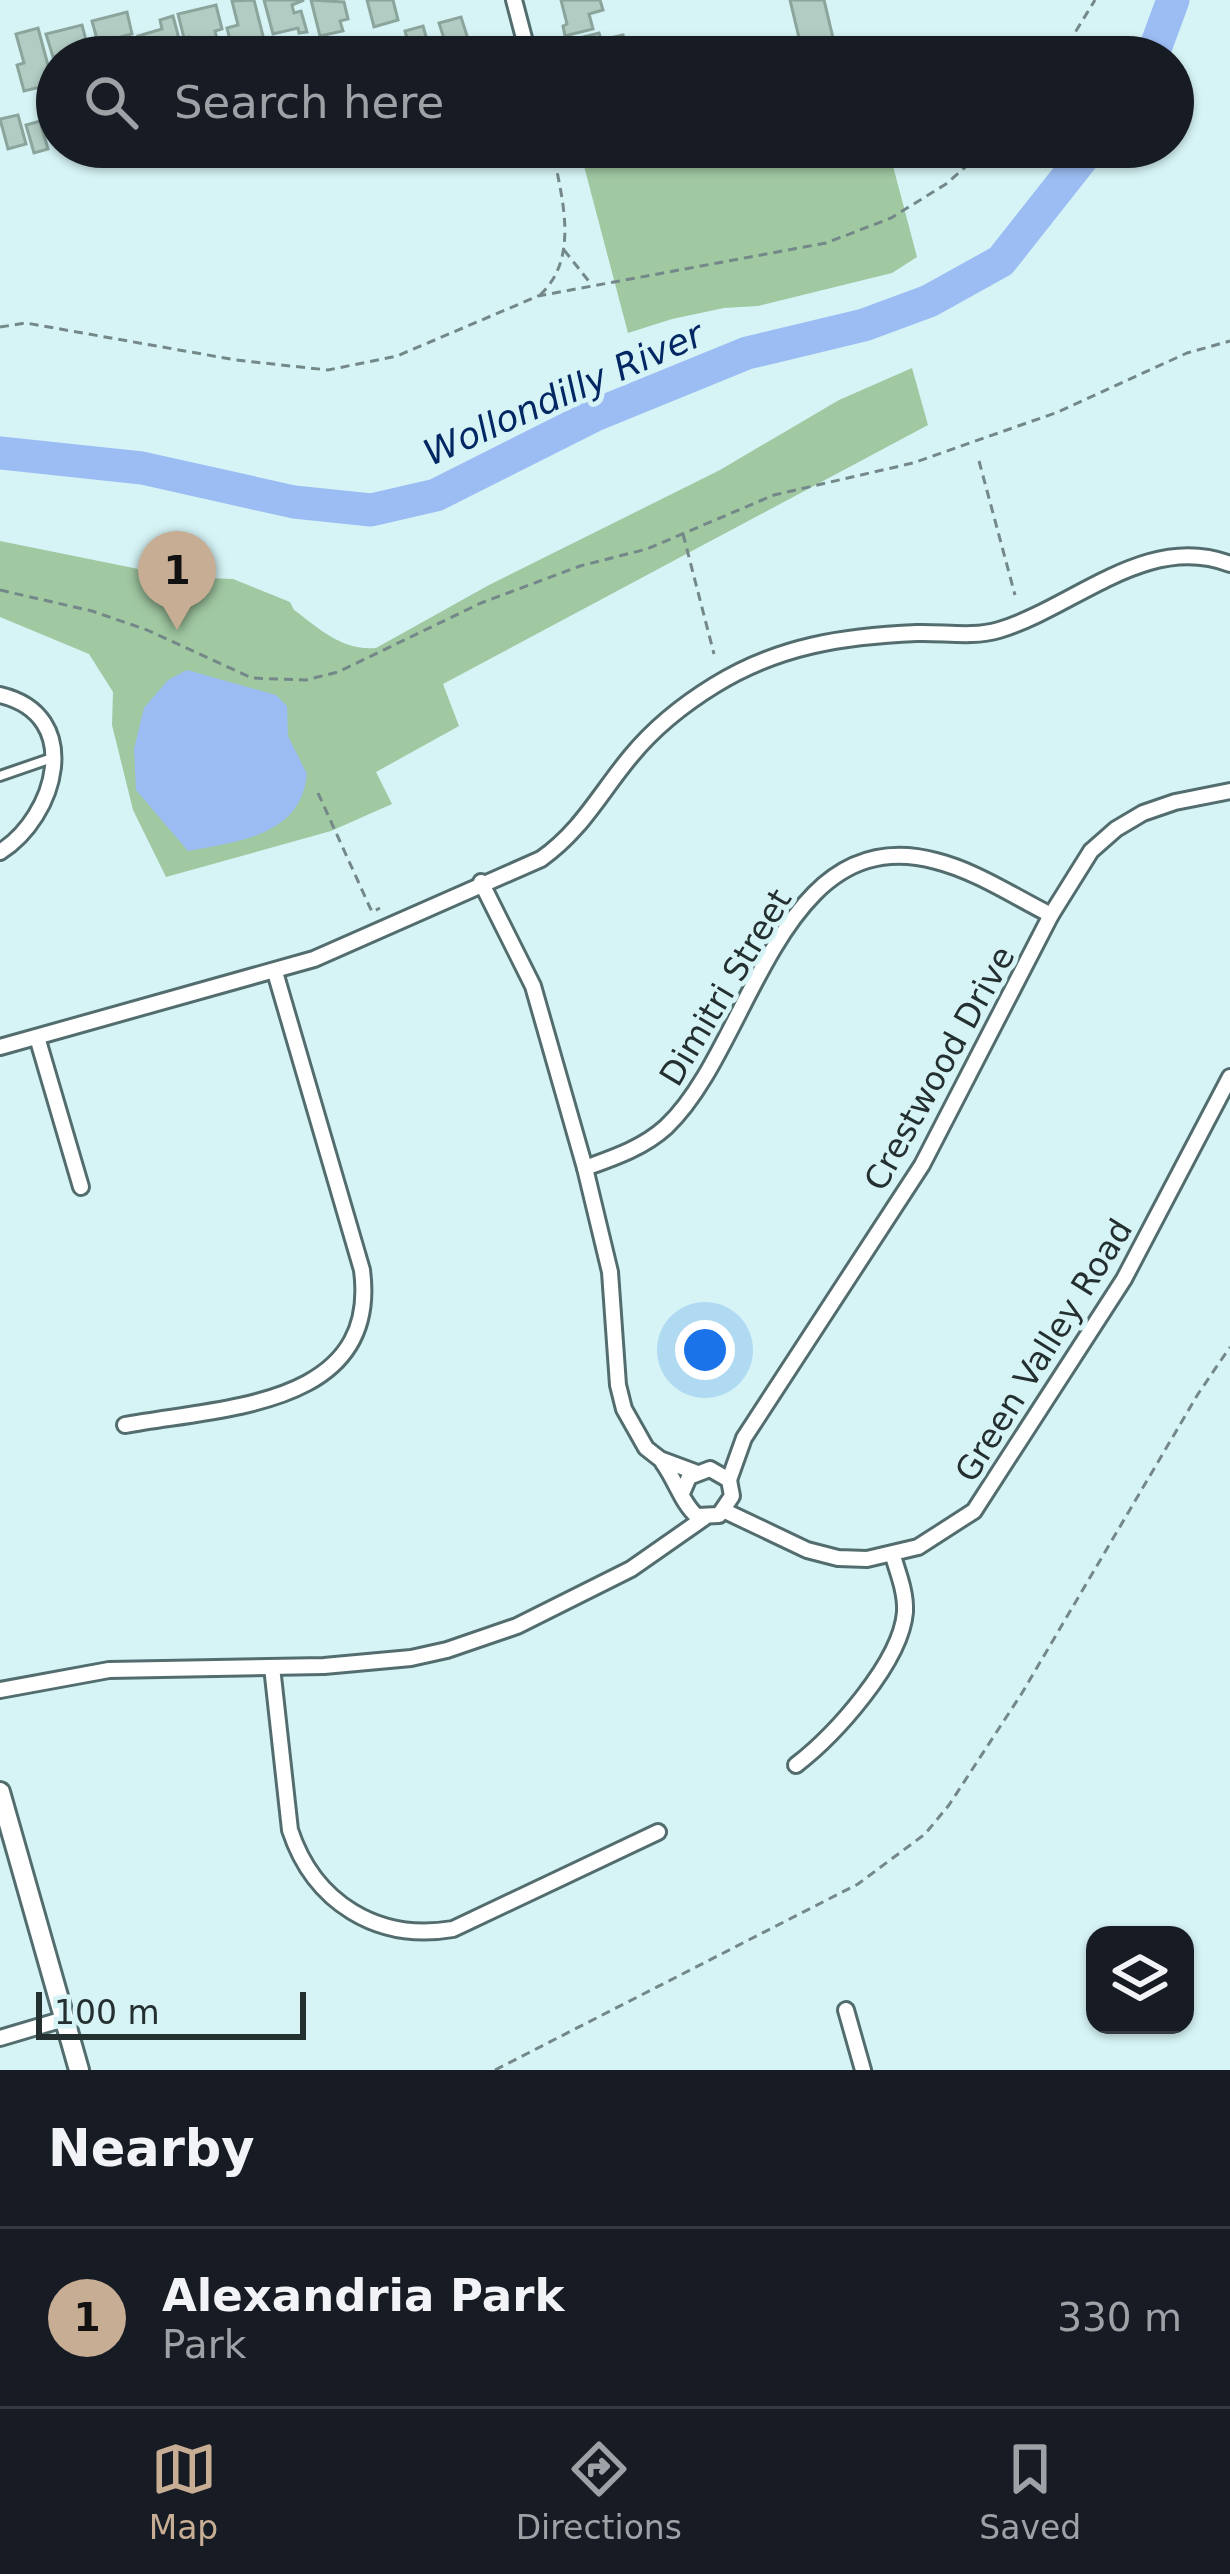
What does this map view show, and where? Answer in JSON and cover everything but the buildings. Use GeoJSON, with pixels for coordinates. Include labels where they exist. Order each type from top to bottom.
{"type":"FeatureCollection","features":[{"type":"Feature","properties":{"kind":"street"},"geometry":{"type":"LineString","coordinates":[[514,0],[523,36]]}},
{"type":"Feature","properties":{"kind":"street"},"geometry":{"type":"LineString","coordinates":[[0,1047],[275,972],[349,945],[541,859],[567,841],[658,728],[689,702],[756,663],[838,638],[992,632],[1143,563],[1177,555],[1211,556],[1230,564]]}},
{"type":"Feature","properties":{"kind":"street"},"geometry":{"type":"LineString","coordinates":[[0,695],[37,717],[47,731],[53,758],[44,805],[31,826],[0,852]]}},
{"type":"Feature","properties":{"kind":"street","name":"Crestwood Drive"},"geometry":{"type":"LineString","coordinates":[[714,1470],[744,1438],[922,1165],[1052,915],[1091,851],[1143,813],[1230,791]]}},
{"type":"Feature","properties":{"kind":"street","name":"Dimitri Street"},"geometry":{"type":"LineString","coordinates":[[585,1168],[645,1143],[686,1106],[745,1007],[785,926],[803,902],[846,870],[890,858],[936,861],[1052,915]]}},
{"type":"Feature","properties":{"kind":"street"},"geometry":{"type":"LineString","coordinates":[[481,883],[533,986],[585,1168],[610,1272],[624,1409],[646,1448],[660,1459],[695,1472],[714,1470]]}},
{"type":"Feature","properties":{"kind":"street"},"geometry":{"type":"LineString","coordinates":[[125,1425],[290,1394],[319,1379],[344,1355],[359,1327],[365,1295],[362,1270],[275,972]]}},
{"type":"Feature","properties":{"kind":"street"},"geometry":{"type":"LineString","coordinates":[[37,1037],[81,1187]]}},
{"type":"Feature","properties":{"kind":"street","name":"Green Valley Road"},"geometry":{"type":"LineString","coordinates":[[714,1470],[729,1496],[764,1527],[807,1550],[838,1558],[893,1556],[944,1534],[974,1511],[1001,1474],[1124,1279],[1230,1077]]}},
{"type":"Feature","properties":{"kind":"street","name":"Crestwood Drive"},"geometry":{"type":"LineString","coordinates":[[729,1496],[744,1438]]}},
{"type":"Feature","properties":{"kind":"street"},"geometry":{"type":"LineString","coordinates":[[660,1459],[704,1518]]}},
{"type":"Feature","properties":{"kind":"street"},"geometry":{"type":"LineString","coordinates":[[655,1553],[685,1513],[695,1472]]}},
{"type":"Feature","properties":{"kind":"street"},"geometry":{"type":"LineString","coordinates":[[0,1690],[109,1670],[410,1658],[481,1640],[518,1626],[655,1553],[729,1496]]}},
{"type":"Feature","properties":{"kind":"street"},"geometry":{"type":"LineString","coordinates":[[796,1765],[847,1718],[897,1641],[905,1612],[893,1556]]}},
{"type":"Feature","properties":{"kind":"street"},"geometry":{"type":"LineString","coordinates":[[272,1667],[296,1850],[328,1894],[349,1912],[375,1924],[425,1934],[453,1929],[658,1832]]}},
{"type":"Feature","properties":{"kind":"street"},"geometry":{"type":"LineString","coordinates":[[0,1792],[79,2070]]}},
{"type":"Feature","properties":{"kind":"street"},"geometry":{"type":"LineString","coordinates":[[846,2010],[863,2070]]}},
{"type":"Feature","properties":{"kind":"street"},"geometry":{"type":"LineString","coordinates":[[0,2038],[64,2019]]}},
{"type":"Feature","properties":{"kind":"lane"},"geometry":{"type":"LineString","coordinates":[[0,776],[53,758]]}},
{"type":"Feature","properties":{"kind":"path"},"geometry":{"type":"LineString","coordinates":[[1073,36],[1095,0]]}},
{"type":"Feature","properties":{"kind":"path"},"geometry":{"type":"LineString","coordinates":[[538,296],[552,283],[564,250],[566,222],[556,168]]}},
{"type":"Feature","properties":{"kind":"path"},"geometry":{"type":"LineString","coordinates":[[0,327],[26,323],[236,360],[328,370],[398,356],[538,296],[826,243],[891,218],[964,168]]}},
{"type":"Feature","properties":{"kind":"path"},"geometry":{"type":"LineString","coordinates":[[564,250],[592,286]]}},
{"type":"Feature","properties":{"kind":"path"},"geometry":{"type":"LineString","coordinates":[[0,590],[92,611],[147,630],[252,678],[306,680],[338,672],[481,603],[580,566],[647,549],[773,496],[913,463],[1058,412],[1187,353],[1230,340]]}},
{"type":"Feature","properties":{"kind":"path"},"geometry":{"type":"LineString","coordinates":[[979,461],[1015,595]]}},
{"type":"Feature","properties":{"kind":"path"},"geometry":{"type":"LineString","coordinates":[[682,531],[714,654]]}},
{"type":"Feature","properties":{"kind":"path"},"geometry":{"type":"LineString","coordinates":[[318,793],[372,912],[380,908]]}},
{"type":"Feature","properties":{"kind":"path"},"geometry":{"type":"LineString","coordinates":[[495,2070],[858,1884],[925,1834],[984,1754],[1230,1347]]}},
{"type":"Feature","properties":{"kind":"green space"},"geometry":{"type":"Polygon","coordinates":[[[585,168],[894,168],[917,257],[892,273],[758,306],[672,319],[628,333],[585,168]]]}},
{"type":"Feature","properties":{"kind":"green space"},"geometry":{"type":"Polygon","coordinates":[[[912,368],[928,425],[443,684],[459,726],[376,772],[392,804],[331,831],[166,877],[133,810],[112,725],[113,692],[89,654],[0,617],[0,541],[178,577],[233,579],[290,602],[294,610],[342,642],[376,648],[489,585],[720,470],[839,400],[912,368]]]}},
{"type":"Feature","properties":{"kind":"water"},"geometry":{"type":"Polygon","coordinates":[[[187,670],[276,695],[287,706],[288,736],[307,774],[302,795],[280,823],[246,839],[188,851],[136,790],[134,749],[144,708],[168,680],[187,670]]]}},
{"type":"Feature","properties":{"kind":"waterway","name":"Wollondilly River"},"geometry":{"type":"LineString","coordinates":[[1160,36],[1173,0]]}},
{"type":"Feature","properties":{"kind":"waterway","name":"Wollondilly River"},"geometry":{"type":"LineString","coordinates":[[0,453],[142,468],[294,502],[371,510],[436,495],[595,415],[747,353],[864,325],[929,301],[1001,261],[1074,168]]}},
{"type":"Feature","properties":{"kind":"place","name":"Alexandria Park"},"geometry":{"type":"Point","coordinates":[177,630]}}]}
